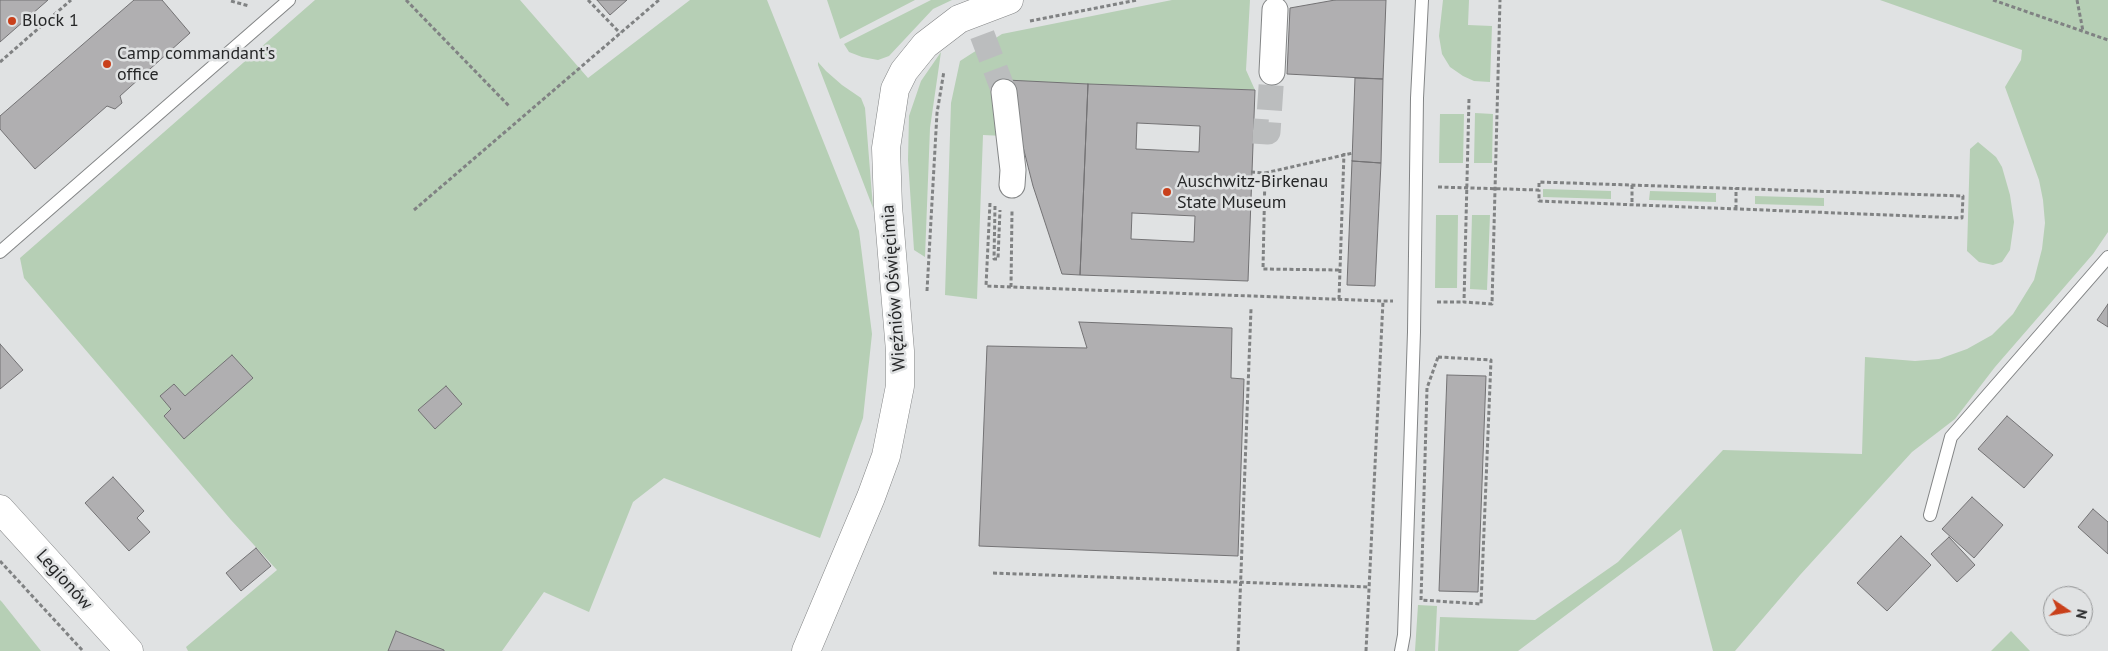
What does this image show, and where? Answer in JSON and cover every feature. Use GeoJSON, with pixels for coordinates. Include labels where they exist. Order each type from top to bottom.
{"type":"FeatureCollection","features":[{"type":"Feature","properties":{"kind":"street","name":"Więźniów Oświęcimia"},"geometry":{"type":"LineString","coordinates":[[806,651],[877,480],[893,428],[900,386],[900,351],[888,206],[886,148],[895,88],[904,71],[930,40],[959,19],[1010,0]]}},
{"type":"Feature","properties":{"kind":"street"},"geometry":{"type":"LineString","coordinates":[[1272,72],[1275,10]]}},
{"type":"Feature","properties":{"kind":"street"},"geometry":{"type":"LineString","coordinates":[[1004,92],[1013,170],[1012,185]]}},
{"type":"Feature","properties":{"kind":"street","name":"Legionów"},"geometry":{"type":"LineString","coordinates":[[0,509],[129,651]]}},
{"type":"Feature","properties":{"kind":"lane"},"geometry":{"type":"LineString","coordinates":[[0,252],[289,0]]}},
{"type":"Feature","properties":{"kind":"lane"},"geometry":{"type":"LineString","coordinates":[[1401,651],[1404,635],[1415,309],[1417,98],[1422,0]]}},
{"type":"Feature","properties":{"kind":"lane"},"geometry":{"type":"LineString","coordinates":[[1930,515],[1951,437],[2108,257]]}},
{"type":"Feature","properties":{"kind":"path"},"geometry":{"type":"LineString","coordinates":[[0,62],[72,0]]}},
{"type":"Feature","properties":{"kind":"path"},"geometry":{"type":"LineString","coordinates":[[406,0],[510,107]]}},
{"type":"Feature","properties":{"kind":"path"},"geometry":{"type":"LineString","coordinates":[[588,0],[620,33]]}},
{"type":"Feature","properties":{"kind":"path"},"geometry":{"type":"LineString","coordinates":[[414,210],[659,0]]}},
{"type":"Feature","properties":{"kind":"path"},"geometry":{"type":"LineString","coordinates":[[1027,22],[1137,0]]}},
{"type":"Feature","properties":{"kind":"path"},"geometry":{"type":"LineString","coordinates":[[1435,302],[1492,304],[1500,0]]}},
{"type":"Feature","properties":{"kind":"path"},"geometry":{"type":"LineString","coordinates":[[1993,0],[2108,40]]}},
{"type":"Feature","properties":{"kind":"path"},"geometry":{"type":"LineString","coordinates":[[2077,0],[2083,31]]}},
{"type":"Feature","properties":{"kind":"path"},"geometry":{"type":"LineString","coordinates":[[231,1],[250,6]]}},
{"type":"Feature","properties":{"kind":"path"},"geometry":{"type":"LineString","coordinates":[[927,293],[937,113],[945,65]]}},
{"type":"Feature","properties":{"kind":"path"},"geometry":{"type":"LineString","coordinates":[[1464,302],[1469,99]]}},
{"type":"Feature","properties":{"kind":"path"},"geometry":{"type":"LineString","coordinates":[[1252,172],[1265,173],[1353,152]]}},
{"type":"Feature","properties":{"kind":"path"},"geometry":{"type":"LineString","coordinates":[[1338,299],[1344,153]]}},
{"type":"Feature","properties":{"kind":"path"},"geometry":{"type":"LineString","coordinates":[[1265,173],[1263,269],[1340,270]]}},
{"type":"Feature","properties":{"kind":"path"},"geometry":{"type":"LineString","coordinates":[[1539,182],[1632,185],[1962,196],[1962,218],[1539,201],[1539,182]]}},
{"type":"Feature","properties":{"kind":"path"},"geometry":{"type":"LineString","coordinates":[[1011,287],[1012,185]]}},
{"type":"Feature","properties":{"kind":"path"},"geometry":{"type":"LineString","coordinates":[[1632,185],[1632,204]]}},
{"type":"Feature","properties":{"kind":"path"},"geometry":{"type":"LineString","coordinates":[[1437,187],[1539,190]]}},
{"type":"Feature","properties":{"kind":"path"},"geometry":{"type":"LineString","coordinates":[[1736,188],[1736,209]]}},
{"type":"Feature","properties":{"kind":"path"},"geometry":{"type":"LineString","coordinates":[[986,286],[1383,301],[1395,301],[1395,294]]}},
{"type":"Feature","properties":{"kind":"path"},"geometry":{"type":"LineString","coordinates":[[1366,651],[1383,301]]}},
{"type":"Feature","properties":{"kind":"path"},"geometry":{"type":"LineString","coordinates":[[1238,651],[1251,308]]}},
{"type":"Feature","properties":{"kind":"path"},"geometry":{"type":"LineString","coordinates":[[1438,358],[1491,360],[1481,604],[1421,600],[1427,388],[1438,358]]}},
{"type":"Feature","properties":{"kind":"path"},"geometry":{"type":"LineString","coordinates":[[0,561],[82,651]]}},
{"type":"Feature","properties":{"kind":"path"},"geometry":{"type":"LineString","coordinates":[[993,573],[1368,587]]}},
{"type":"Feature","properties":{"kind":"green space"},"geometry":{"type":"Polygon","coordinates":[[[315,0],[520,0],[588,78],[690,0],[767,0],[859,231],[872,334],[863,418],[820,538],[664,478],[633,502],[589,612],[544,592],[502,651],[188,651],[186,647],[277,570],[231,520],[24,278],[20,258],[315,0]]]}},
{"type":"Feature","properties":{"kind":"green space"},"geometry":{"type":"Polygon","coordinates":[[[827,0],[915,0],[840,39],[827,0]]]}},
{"type":"Feature","properties":{"kind":"green space"},"geometry":{"type":"Polygon","coordinates":[[[931,0],[952,0],[933,9],[889,56],[878,60],[862,57],[849,52],[844,44],[931,0]]]}},
{"type":"Feature","properties":{"kind":"green space"},"geometry":{"type":"Polygon","coordinates":[[[1172,0],[1250,0],[1246,70],[1255,90],[1088,84],[1004,136],[983,135],[977,299],[945,295],[951,103],[960,61],[1002,34],[1172,0]]]}},
{"type":"Feature","properties":{"kind":"green space"},"geometry":{"type":"Polygon","coordinates":[[[1443,0],[1469,0],[1468,25],[1492,26],[1490,82],[1474,81],[1463,76],[1450,67],[1442,54],[1439,36],[1443,0]]]}},
{"type":"Feature","properties":{"kind":"green space"},"geometry":{"type":"Polygon","coordinates":[[[1880,0],[2108,0],[2108,232],[2093,254],[1995,367],[1955,419],[1912,452],[1800,575],[1735,651],[1713,651],[1681,529],[1518,651],[1438,651],[1440,617],[1535,620],[1618,562],[1723,450],[1862,454],[1865,357],[1915,361],[1939,359],[1967,349],[1992,335],[2013,314],[2034,280],[2042,249],[2045,223],[2039,180],[2005,87],[2021,60],[2022,50],[1880,0]]]}},
{"type":"Feature","properties":{"kind":"green space"},"geometry":{"type":"Polygon","coordinates":[[[941,52],[930,128],[925,257],[914,250],[908,160],[909,116],[921,81],[941,52]]]}},
{"type":"Feature","properties":{"kind":"green space"},"geometry":{"type":"Polygon","coordinates":[[[818,62],[842,85],[861,98],[865,108],[873,208],[818,65],[818,62]]]}},
{"type":"Feature","properties":{"kind":"green space"},"geometry":{"type":"Polygon","coordinates":[[[1475,113],[1493,114],[1492,163],[1474,163],[1475,113]]]}},
{"type":"Feature","properties":{"kind":"green space"},"geometry":{"type":"Polygon","coordinates":[[[1440,114],[1464,114],[1463,163],[1439,163],[1440,114]]]}},
{"type":"Feature","properties":{"kind":"green space"},"geometry":{"type":"Polygon","coordinates":[[[1978,142],[1996,157],[2002,167],[2010,195],[2014,222],[2010,250],[2002,262],[1993,265],[1979,262],[1967,251],[1970,149],[1978,142]]]}},
{"type":"Feature","properties":{"kind":"green space"},"geometry":{"type":"Polygon","coordinates":[[[1543,189],[1611,191],[1611,199],[1543,197],[1543,189]]]}},
{"type":"Feature","properties":{"kind":"green space"},"geometry":{"type":"Polygon","coordinates":[[[1650,191],[1716,193],[1716,202],[1649,200],[1650,191]]]}},
{"type":"Feature","properties":{"kind":"green space"},"geometry":{"type":"Polygon","coordinates":[[[1755,196],[1824,198],[1824,206],[1755,204],[1755,196]]]}},
{"type":"Feature","properties":{"kind":"green space"},"geometry":{"type":"Polygon","coordinates":[[[1436,215],[1458,215],[1457,288],[1435,288],[1436,215]]]}},
{"type":"Feature","properties":{"kind":"green space"},"geometry":{"type":"Polygon","coordinates":[[[1472,215],[1490,215],[1487,290],[1470,289],[1472,215]]]}},
{"type":"Feature","properties":{"kind":"green space"},"geometry":{"type":"Polygon","coordinates":[[[0,600],[2,602],[41,651],[0,651],[0,600]]]}},
{"type":"Feature","properties":{"kind":"green space"},"geometry":{"type":"Polygon","coordinates":[[[1418,605],[1437,606],[1435,651],[1415,651],[1418,605]]]}},
{"type":"Feature","properties":{"kind":"green space"},"geometry":{"type":"Polygon","coordinates":[[[2011,631],[2030,651],[1991,651],[2011,631]]]}},
{"type":"Feature","properties":{"kind":"building","name":"Block 1"},"geometry":{"type":"Polygon","coordinates":[[[0,0],[48,0],[0,42],[0,0]]]}},
{"type":"Feature","properties":{"kind":"building","name":"Camp commandant's office"},"geometry":{"type":"Polygon","coordinates":[[[134,0],[162,0],[190,33],[120,96],[122,103],[115,109],[107,106],[35,169],[0,129],[0,116],[134,0]]]}},
{"type":"Feature","properties":{"kind":"building"},"geometry":{"type":"Polygon","coordinates":[[[597,0],[627,0],[610,15],[597,0]]]}},
{"type":"Feature","properties":{"kind":"building"},"geometry":{"type":"Polygon","coordinates":[[[1335,0],[1386,0],[1383,79],[1287,74],[1290,8],[1335,0]]]}},
{"type":"Feature","properties":{"kind":"building"},"geometry":{"type":"Polygon","coordinates":[[[1355,78],[1383,79],[1381,163],[1352,161],[1355,78]]]}},
{"type":"Feature","properties":{"kind":"building"},"geometry":{"type":"Polygon","coordinates":[[[1006,80],[1088,84],[1080,275],[1062,274],[1033,186],[1006,80]]]}},
{"type":"Feature","properties":{"kind":"building","name":"Auschwitz-Birkenau State Museum"},"geometry":{"type":"Polygon","coordinates":[[[1088,84],[1255,90],[1248,281],[1080,275],[1088,84]],[[1137,123],[1136,149],[1199,152],[1200,126],[1137,123]],[[1132,213],[1131,239],[1194,242],[1195,216],[1132,213]]]}},
{"type":"Feature","properties":{"kind":"building"},"geometry":{"type":"Polygon","coordinates":[[[1352,161],[1381,163],[1375,286],[1347,285],[1352,161]]]}},
{"type":"Feature","properties":{"kind":"building"},"geometry":{"type":"Polygon","coordinates":[[[2108,304],[2108,327],[2097,320],[2108,304]]]}},
{"type":"Feature","properties":{"kind":"building"},"geometry":{"type":"Polygon","coordinates":[[[1079,322],[1232,328],[1231,378],[1244,379],[1238,556],[979,546],[987,346],[1087,348],[1079,322]]]}},
{"type":"Feature","properties":{"kind":"building"},"geometry":{"type":"Polygon","coordinates":[[[0,344],[23,370],[0,389],[0,344]]]}},
{"type":"Feature","properties":{"kind":"building"},"geometry":{"type":"Polygon","coordinates":[[[232,355],[253,378],[184,439],[164,416],[171,409],[160,396],[174,384],[185,396],[232,355]]]}},
{"type":"Feature","properties":{"kind":"building"},"geometry":{"type":"Polygon","coordinates":[[[1447,375],[1486,376],[1478,592],[1439,591],[1447,375]]]}},
{"type":"Feature","properties":{"kind":"building"},"geometry":{"type":"Polygon","coordinates":[[[446,386],[462,404],[435,429],[418,410],[446,386]]]}},
{"type":"Feature","properties":{"kind":"building"},"geometry":{"type":"Polygon","coordinates":[[[2007,416],[2053,455],[2024,488],[1978,449],[2007,416]]]}},
{"type":"Feature","properties":{"kind":"building"},"geometry":{"type":"Polygon","coordinates":[[[113,477],[144,511],[137,518],[150,532],[129,551],[85,503],[113,477]]]}},
{"type":"Feature","properties":{"kind":"building"},"geometry":{"type":"Polygon","coordinates":[[[1972,497],[2003,525],[1974,558],[1942,529],[1972,497]]]}},
{"type":"Feature","properties":{"kind":"building"},"geometry":{"type":"Polygon","coordinates":[[[2093,509],[2108,522],[2108,554],[2078,527],[2093,509]]]}},
{"type":"Feature","properties":{"kind":"building"},"geometry":{"type":"Polygon","coordinates":[[[1901,536],[1931,565],[1887,611],[1857,583],[1901,536]]]}},
{"type":"Feature","properties":{"kind":"building"},"geometry":{"type":"Polygon","coordinates":[[[1949,537],[1975,565],[1957,582],[1931,554],[1949,537]]]}},
{"type":"Feature","properties":{"kind":"building"},"geometry":{"type":"Polygon","coordinates":[[[256,548],[271,566],[241,591],[226,573],[256,548]]]}},
{"type":"Feature","properties":{"kind":"building"},"geometry":{"type":"Polygon","coordinates":[[[396,631],[444,650],[444,651],[388,651],[396,631]]]}},
{"type":"Feature","properties":{"kind":"tunnel"},"geometry":{"type":"LineString","coordinates":[[969,0],[1004,92]]}},
{"type":"Feature","properties":{"kind":"tunnel"},"geometry":{"type":"LineString","coordinates":[[1253,131],[1268,132],[1272,72]]}},
{"type":"Feature","properties":{"kind":"place","name":"Block 1"},"geometry":{"type":"Point","coordinates":[12,21]}},
{"type":"Feature","properties":{"kind":"place","name":"Camp commandant's office"},"geometry":{"type":"Point","coordinates":[107,64]}},
{"type":"Feature","properties":{"kind":"place","name":"Auschwitz-Birkenau State Museum"},"geometry":{"type":"Point","coordinates":[1167,192]}}]}
